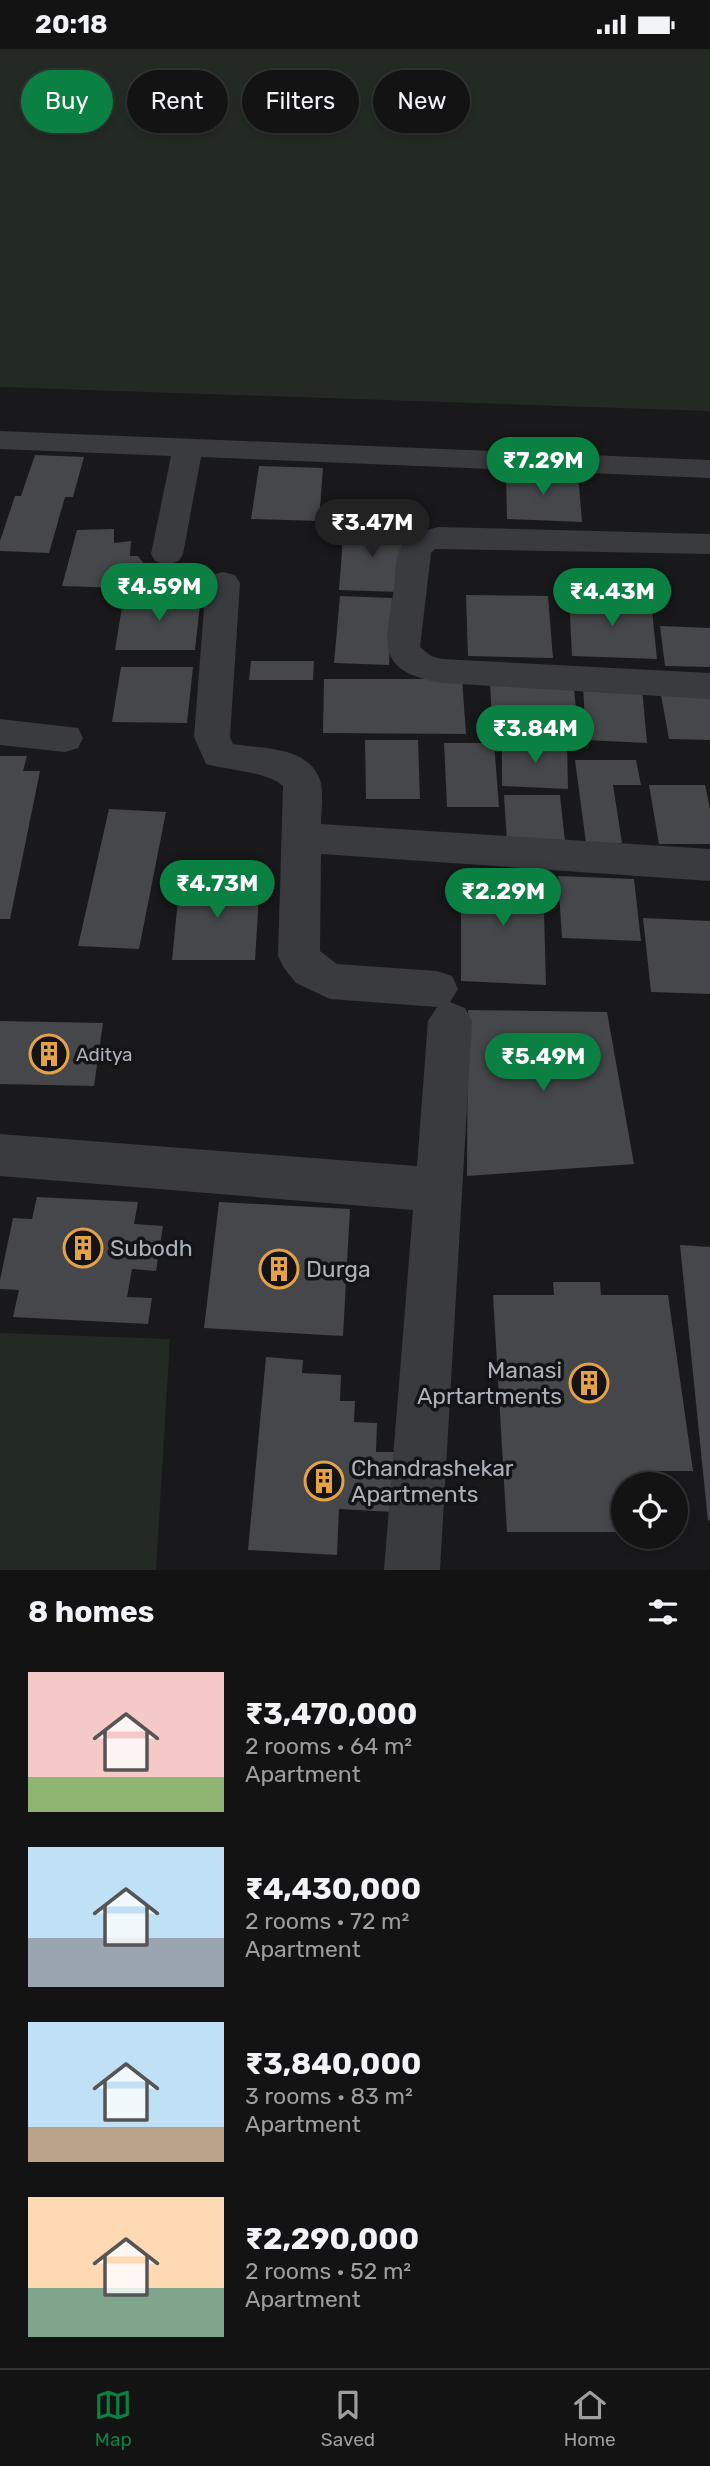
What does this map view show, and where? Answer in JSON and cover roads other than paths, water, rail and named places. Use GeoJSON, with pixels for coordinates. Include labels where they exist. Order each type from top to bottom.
{"type":"FeatureCollection","features":[{"type":"Feature","properties":{"kind":"street"},"geometry":{"type":"LineString","coordinates":[[0,470],[6,440],[710,469]]}},
{"type":"Feature","properties":{"kind":"street"},"geometry":{"type":"LineString","coordinates":[[167,554],[188,448]]}},
{"type":"Feature","properties":{"kind":"street"},"geometry":{"type":"LineString","coordinates":[[710,544],[439,537],[424,542],[415,550],[403,646],[408,657],[424,668],[442,671],[710,686]]}},
{"type":"Feature","properties":{"kind":"street"},"geometry":{"type":"LineString","coordinates":[[223,583],[212,737],[219,754],[290,767],[302,782],[299,956],[311,970],[330,981],[443,1005],[439,1190],[412,1570]]}},
{"type":"Feature","properties":{"kind":"street"},"geometry":{"type":"LineString","coordinates":[[0,732],[65,738]]}},
{"type":"Feature","properties":{"kind":"street"},"geometry":{"type":"LineString","coordinates":[[302,838],[710,865]]}},
{"type":"Feature","properties":{"kind":"street"},"geometry":{"type":"LineString","coordinates":[[0,1155],[439,1190]]}},
{"type":"Feature","properties":{"kind":"place","name":"Aditya"},"geometry":{"type":"Point","coordinates":[49,1054]}},
{"type":"Feature","properties":{"kind":"place","name":"Subodh"},"geometry":{"type":"Point","coordinates":[83,1248]}},
{"type":"Feature","properties":{"kind":"place","name":"Durga"},"geometry":{"type":"Point","coordinates":[279,1269]}},
{"type":"Feature","properties":{"kind":"place","name":"Manasi Aprtartments"},"geometry":{"type":"Point","coordinates":[589,1383]}},
{"type":"Feature","properties":{"kind":"place","name":"Chandrashekar Apartments"},"geometry":{"type":"Point","coordinates":[324,1481]}}]}
